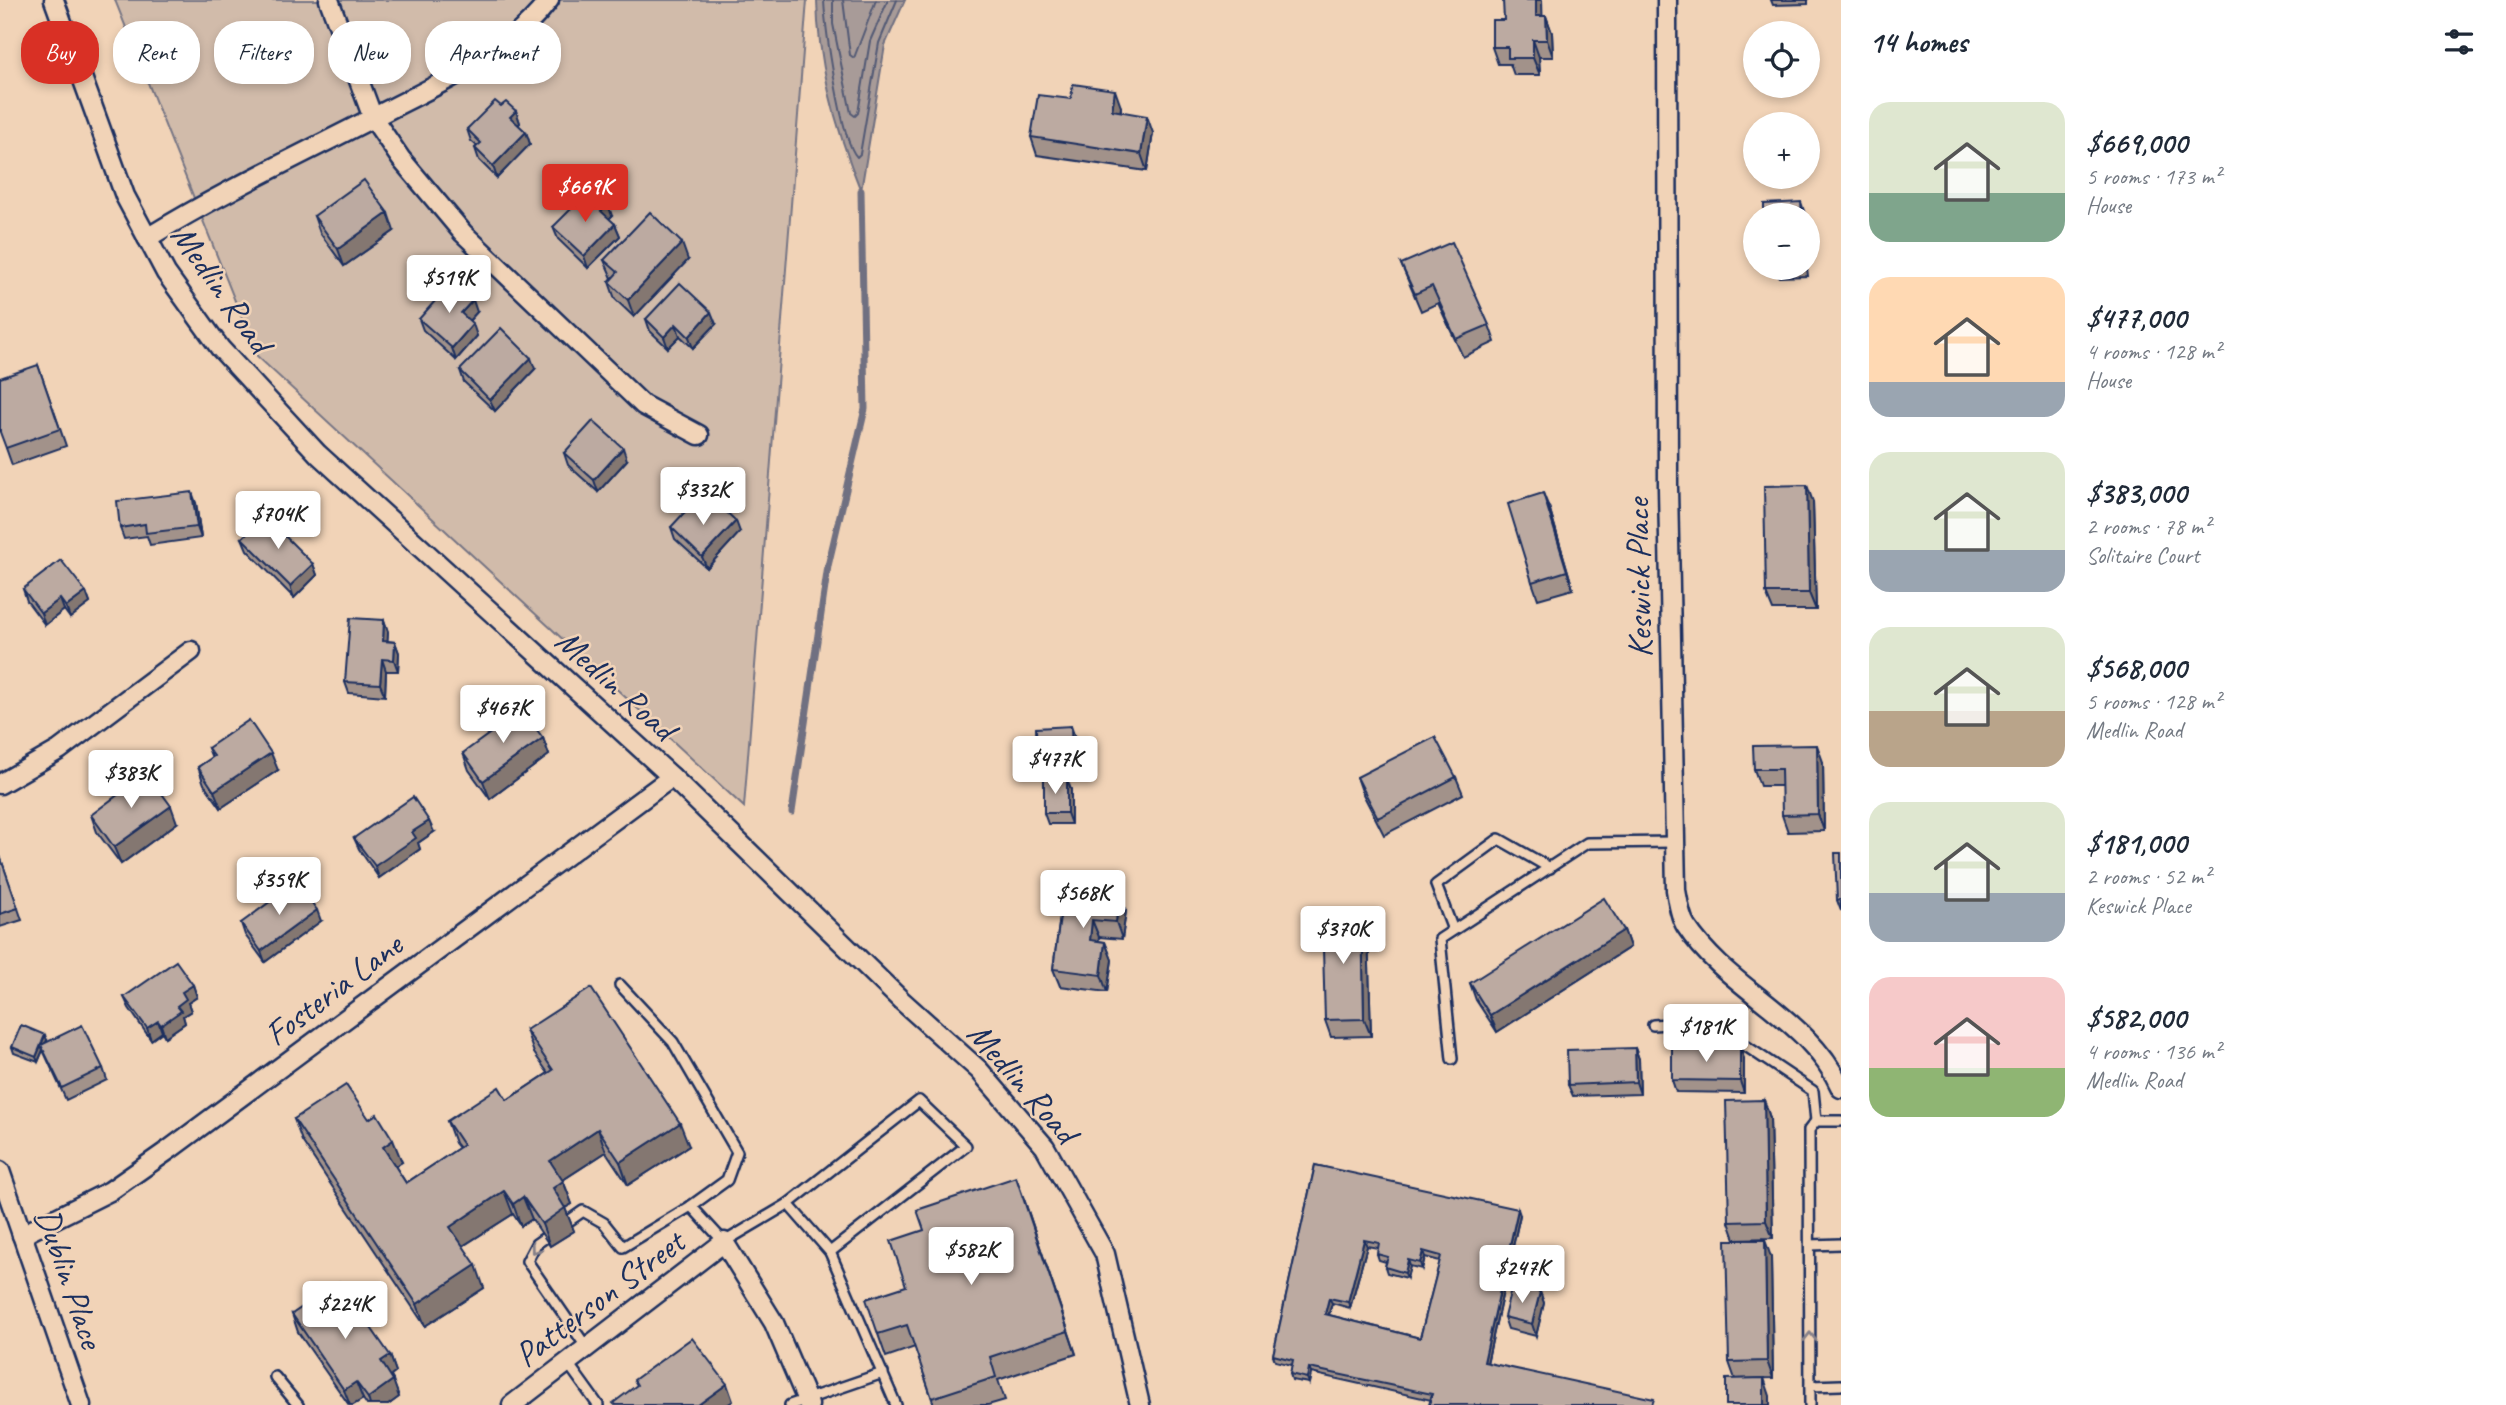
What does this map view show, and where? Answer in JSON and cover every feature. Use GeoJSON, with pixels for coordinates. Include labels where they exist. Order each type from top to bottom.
{"type":"FeatureCollection","features":[{"type":"Feature","properties":{"kind":"street","name":"Medlin Road"},"geometry":{"type":"LineString","coordinates":[[54,0],[125,196],[166,273],[220,348],[318,454],[672,777],[901,1000],[979,1070],[1045,1147],[1105,1254],[1140,1405]]}},
{"type":"Feature","properties":{"kind":"street"},"geometry":{"type":"LineString","coordinates":[[329,0],[373,118],[401,159],[463,233],[643,405],[699,435]]}},
{"type":"Feature","properties":{"kind":"street"},"geometry":{"type":"LineString","coordinates":[[147,238],[196,208],[488,58],[534,20],[549,0]]}},
{"type":"Feature","properties":{"kind":"street","name":"Keswick Place"},"geometry":{"type":"LineString","coordinates":[[1667,0],[1668,488],[1676,890],[1684,925],[1742,986],[1807,1036],[1841,1088]]}},
{"type":"Feature","properties":{"kind":"street"},"geometry":{"type":"LineString","coordinates":[[0,784],[59,750],[191,651]]}},
{"type":"Feature","properties":{"kind":"street","name":"Fosteria Lane"},"geometry":{"type":"LineString","coordinates":[[22,1235],[110,1191],[170,1149],[672,777]]}},
{"type":"Feature","properties":{"kind":"street","name":"Dublin Place"},"geometry":{"type":"LineString","coordinates":[[0,1171],[81,1405]]}},
{"type":"Feature","properties":{"kind":"street"},"geometry":{"type":"LineString","coordinates":[[724,1242],[774,1323],[808,1402]]}},
{"type":"Feature","properties":{"kind":"street","name":"Patterson Street"},"geometry":{"type":"LineString","coordinates":[[512,1405],[724,1242]]}},
{"type":"Feature","properties":{"kind":"lane"},"geometry":{"type":"LineString","coordinates":[[1453,930],[1436,885],[1499,839],[1550,868]]}},
{"type":"Feature","properties":{"kind":"lane"},"geometry":{"type":"LineString","coordinates":[[1452,1059],[1440,939],[1587,843],[1675,842]]}},
{"type":"Feature","properties":{"kind":"lane"},"geometry":{"type":"LineString","coordinates":[[587,1348],[527,1261],[536,1244],[583,1211],[604,1223],[623,1247],[691,1206],[727,1180],[737,1152],[673,1042],[620,985]]}},
{"type":"Feature","properties":{"kind":"lane"},"geometry":{"type":"LineString","coordinates":[[1653,1025],[1713,1024],[1813,1091],[1816,1121],[1809,1130],[1810,1405]]}},
{"type":"Feature","properties":{"kind":"lane"},"geometry":{"type":"LineString","coordinates":[[691,1206],[724,1242],[788,1203],[919,1101],[966,1146],[830,1252]]}},
{"type":"Feature","properties":{"kind":"lane"},"geometry":{"type":"LineString","coordinates":[[1816,1121],[1841,1121]]}},
{"type":"Feature","properties":{"kind":"lane"},"geometry":{"type":"LineString","coordinates":[[788,1203],[830,1252],[896,1405]]}},
{"type":"Feature","properties":{"kind":"lane"},"geometry":{"type":"LineString","coordinates":[[1810,1245],[1841,1244]]}},
{"type":"Feature","properties":{"kind":"lane"},"geometry":{"type":"LineString","coordinates":[[567,1362],[598,1405]]}},
{"type":"Feature","properties":{"kind":"lane"},"geometry":{"type":"LineString","coordinates":[[790,1405],[808,1402],[883,1373]]}},
{"type":"Feature","properties":{"kind":"lane"},"geometry":{"type":"LineString","coordinates":[[275,1377],[299,1405]]}},
{"type":"Feature","properties":{"kind":"lane"},"geometry":{"type":"LineString","coordinates":[[1810,1385],[1841,1385]]}},
{"type":"Feature","properties":{"kind":"shaded area"},"geometry":{"type":"Polygon","coordinates":[[[115,0],[807,0],[744,807],[257,356],[149,84],[200,84],[200,21],[123,21],[115,0]]]}},
{"type":"Feature","properties":{"kind":"water"},"geometry":{"type":"Polygon","coordinates":[[[817,0],[905,0],[885,45],[861,191],[830,98],[821,49],[817,0]]]}},
{"type":"Feature","properties":{"kind":"building"},"geometry":{"type":"Polygon","coordinates":[[[1503,0],[1536,0],[1536,16],[1546,16],[1547,40],[1533,40],[1533,58],[1508,58],[1508,47],[1492,47],[1492,20],[1504,20],[1503,0]]]}},
{"type":"Feature","properties":{"kind":"building"},"geometry":{"type":"Polygon","coordinates":[[[1073,84],[1115,90],[1112,110],[1147,116],[1141,154],[1031,137],[1038,95],[1071,99],[1073,84]]]}},
{"type":"Feature","properties":{"kind":"building"},"geometry":{"type":"Polygon","coordinates":[[[495,101],[501,106],[506,102],[516,111],[510,117],[526,132],[493,166],[475,148],[481,143],[467,129],[495,101]]]}},
{"type":"Feature","properties":{"kind":"building"},"geometry":{"type":"Polygon","coordinates":[[[364,180],[388,213],[338,249],[314,216],[364,180]]]}},
{"type":"Feature","properties":{"kind":"building"},"geometry":{"type":"Polygon","coordinates":[[[598,195],[608,204],[601,211],[615,224],[584,256],[553,227],[584,196],[591,202],[598,195]]]}},
{"type":"Feature","properties":{"kind":"building"},"geometry":{"type":"Polygon","coordinates":[[[650,212],[682,243],[628,300],[609,282],[618,272],[604,260],[650,212]]]}},
{"type":"Feature","properties":{"kind":"building"},"geometry":{"type":"Polygon","coordinates":[[[1452,242],[1489,325],[1456,339],[1432,286],[1415,294],[1401,264],[1452,242]]]}},
{"type":"Feature","properties":{"kind":"building"},"geometry":{"type":"Polygon","coordinates":[[[452,282],[473,300],[461,313],[473,324],[452,348],[419,319],[452,282]]]}},
{"type":"Feature","properties":{"kind":"building"},"geometry":{"type":"Polygon","coordinates":[[[680,283],[711,312],[689,337],[676,324],[664,337],[646,319],[680,283]]]}},
{"type":"Feature","properties":{"kind":"building"},"geometry":{"type":"Polygon","coordinates":[[[501,328],[531,358],[490,400],[460,370],[501,328]]]}},
{"type":"Feature","properties":{"kind":"building"},"geometry":{"type":"Polygon","coordinates":[[[38,365],[60,429],[6,448],[0,432],[0,378],[38,365]]]}},
{"type":"Feature","properties":{"kind":"building"},"geometry":{"type":"Polygon","coordinates":[[[593,421],[623,448],[594,480],[564,453],[593,421]]]}},
{"type":"Feature","properties":{"kind":"building"},"geometry":{"type":"Polygon","coordinates":[[[1807,485],[1809,593],[1766,593],[1764,486],[1807,485]]]}},
{"type":"Feature","properties":{"kind":"building"},"geometry":{"type":"Polygon","coordinates":[[[192,492],[197,527],[146,533],[145,524],[120,528],[117,501],[192,492]]]}},
{"type":"Feature","properties":{"kind":"building"},"geometry":{"type":"Polygon","coordinates":[[[1543,493],[1567,571],[1532,582],[1508,504],[1543,493]]]}},
{"type":"Feature","properties":{"kind":"building"},"geometry":{"type":"Polygon","coordinates":[[[696,500],[710,513],[718,504],[736,521],[702,557],[671,527],[696,500]]]}},
{"type":"Feature","properties":{"kind":"building"},"geometry":{"type":"Polygon","coordinates":[[[265,516],[313,564],[290,586],[242,538],[265,516]]]}},
{"type":"Feature","properties":{"kind":"building"},"geometry":{"type":"Polygon","coordinates":[[[61,560],[86,592],[66,607],[60,599],[41,613],[23,589],[61,560]]]}},
{"type":"Feature","properties":{"kind":"building"},"geometry":{"type":"Polygon","coordinates":[[[350,618],[384,620],[383,641],[395,642],[394,660],[382,659],[380,684],[345,682],[350,618]]]}},
{"type":"Feature","properties":{"kind":"building"},"geometry":{"type":"Polygon","coordinates":[[[522,710],[543,738],[483,781],[463,753],[522,710]]]}},
{"type":"Feature","properties":{"kind":"building"},"geometry":{"type":"Polygon","coordinates":[[[249,720],[271,753],[214,791],[198,767],[214,756],[208,748],[249,720]]]}},
{"type":"Feature","properties":{"kind":"building"},"geometry":{"type":"Polygon","coordinates":[[[1071,726],[1072,761],[1037,762],[1036,728],[1071,726]]]}},
{"type":"Feature","properties":{"kind":"building"},"geometry":{"type":"Polygon","coordinates":[[[1435,737],[1456,777],[1378,818],[1357,777],[1435,737]]]}},
{"type":"Feature","properties":{"kind":"building"},"geometry":{"type":"Polygon","coordinates":[[[1817,745],[1818,814],[1782,815],[1781,769],[1754,769],[1753,746],[1817,745]]]}},
{"type":"Feature","properties":{"kind":"building"},"geometry":{"type":"Polygon","coordinates":[[[147,773],[171,806],[114,847],[91,815],[147,773]]]}},
{"type":"Feature","properties":{"kind":"building"},"geometry":{"type":"Polygon","coordinates":[[[1044,778],[1067,778],[1067,813],[1044,813],[1044,778]]]}},
{"type":"Feature","properties":{"kind":"building"},"geometry":{"type":"Polygon","coordinates":[[[413,797],[429,821],[412,832],[416,838],[375,866],[354,838],[413,797]]]}},
{"type":"Feature","properties":{"kind":"building"},"geometry":{"type":"Polygon","coordinates":[[[1835,853],[1841,853],[1841,899],[1837,900],[1835,853]]]}},
{"type":"Feature","properties":{"kind":"building"},"geometry":{"type":"Polygon","coordinates":[[[0,856],[18,908],[0,914],[0,856]]]}},
{"type":"Feature","properties":{"kind":"building"},"geometry":{"type":"Polygon","coordinates":[[[297,882],[317,910],[261,951],[241,923],[297,882]]]}},
{"type":"Feature","properties":{"kind":"building"},"geometry":{"type":"Polygon","coordinates":[[[1064,887],[1119,894],[1116,922],[1092,920],[1090,940],[1105,942],[1101,975],[1053,969],[1064,887]]]}},
{"type":"Feature","properties":{"kind":"building"},"geometry":{"type":"Polygon","coordinates":[[[1604,898],[1624,930],[1490,1015],[1470,983],[1604,898]]]}},
{"type":"Feature","properties":{"kind":"building"},"geometry":{"type":"Polygon","coordinates":[[[1362,912],[1364,1019],[1325,1020],[1322,913],[1362,912]]]}},
{"type":"Feature","properties":{"kind":"building"},"geometry":{"type":"Polygon","coordinates":[[[176,961],[193,985],[182,992],[186,999],[177,1006],[181,1011],[161,1025],[158,1021],[147,1028],[124,997],[176,961]]]}},
{"type":"Feature","properties":{"kind":"building"},"geometry":{"type":"Polygon","coordinates":[[[591,988],[680,1123],[620,1162],[598,1129],[550,1161],[563,1181],[553,1188],[565,1208],[542,1224],[523,1197],[513,1204],[504,1191],[450,1227],[476,1265],[417,1304],[294,1119],[346,1085],[369,1119],[377,1114],[393,1140],[383,1147],[406,1183],[463,1145],[447,1121],[499,1087],[507,1100],[553,1070],[526,1030],[591,988]]]}},
{"type":"Feature","properties":{"kind":"building"},"geometry":{"type":"Polygon","coordinates":[[[21,1025],[45,1035],[36,1057],[12,1047],[21,1025]]]}},
{"type":"Feature","properties":{"kind":"building"},"geometry":{"type":"Polygon","coordinates":[[[82,1025],[103,1068],[62,1088],[41,1045],[82,1025]]]}},
{"type":"Feature","properties":{"kind":"building"},"geometry":{"type":"Polygon","coordinates":[[[1672,1046],[1740,1047],[1740,1081],[1672,1080],[1672,1046]]]}},
{"type":"Feature","properties":{"kind":"building"},"geometry":{"type":"Polygon","coordinates":[[[1635,1048],[1636,1082],[1568,1085],[1567,1050],[1635,1048]]]}},
{"type":"Feature","properties":{"kind":"building"},"geometry":{"type":"Polygon","coordinates":[[[1764,1100],[1766,1221],[1729,1222],[1726,1101],[1764,1100]]]}},
{"type":"Feature","properties":{"kind":"building"},"geometry":{"type":"Polygon","coordinates":[[[1315,1165],[1518,1209],[1484,1362],[1654,1399],[1652,1405],[1429,1405],[1432,1394],[1309,1368],[1307,1378],[1290,1374],[1293,1360],[1273,1355],[1315,1165]],[[1364,1240],[1348,1302],[1329,1298],[1325,1314],[1420,1338],[1441,1256],[1423,1251],[1420,1263],[1408,1260],[1405,1273],[1385,1267],[1388,1257],[1377,1254],[1379,1243],[1364,1240]]]}},
{"type":"Feature","properties":{"kind":"building"},"geometry":{"type":"Polygon","coordinates":[[[1016,1177],[1068,1331],[990,1357],[996,1377],[932,1398],[907,1325],[878,1334],[866,1299],[906,1286],[891,1241],[924,1230],[917,1210],[1016,1177]]]}},
{"type":"Feature","properties":{"kind":"building"},"geometry":{"type":"Polygon","coordinates":[[[1726,1240],[1765,1240],[1767,1361],[1729,1362],[1726,1240]]]}},
{"type":"Feature","properties":{"kind":"building"},"geometry":{"type":"Polygon","coordinates":[[[339,1282],[390,1355],[381,1361],[393,1380],[368,1398],[356,1382],[344,1390],[292,1314],[339,1282]]]}},
{"type":"Feature","properties":{"kind":"building"},"geometry":{"type":"Polygon","coordinates":[[[1512,1285],[1540,1292],[1532,1324],[1504,1317],[1512,1285]]]}},
{"type":"Feature","properties":{"kind":"building"},"geometry":{"type":"Polygon","coordinates":[[[692,1338],[727,1384],[698,1405],[613,1403],[637,1385],[634,1380],[692,1338]]]}},
{"type":"Feature","properties":{"kind":"building"},"geometry":{"type":"Polygon","coordinates":[[[1764,1378],[1764,1405],[1726,1405],[1726,1379],[1764,1378]]]}},
{"type":"Feature","properties":{"kind":"waterway"},"geometry":{"type":"LineString","coordinates":[[792,812],[828,566],[865,409],[861,191]]}}]}
